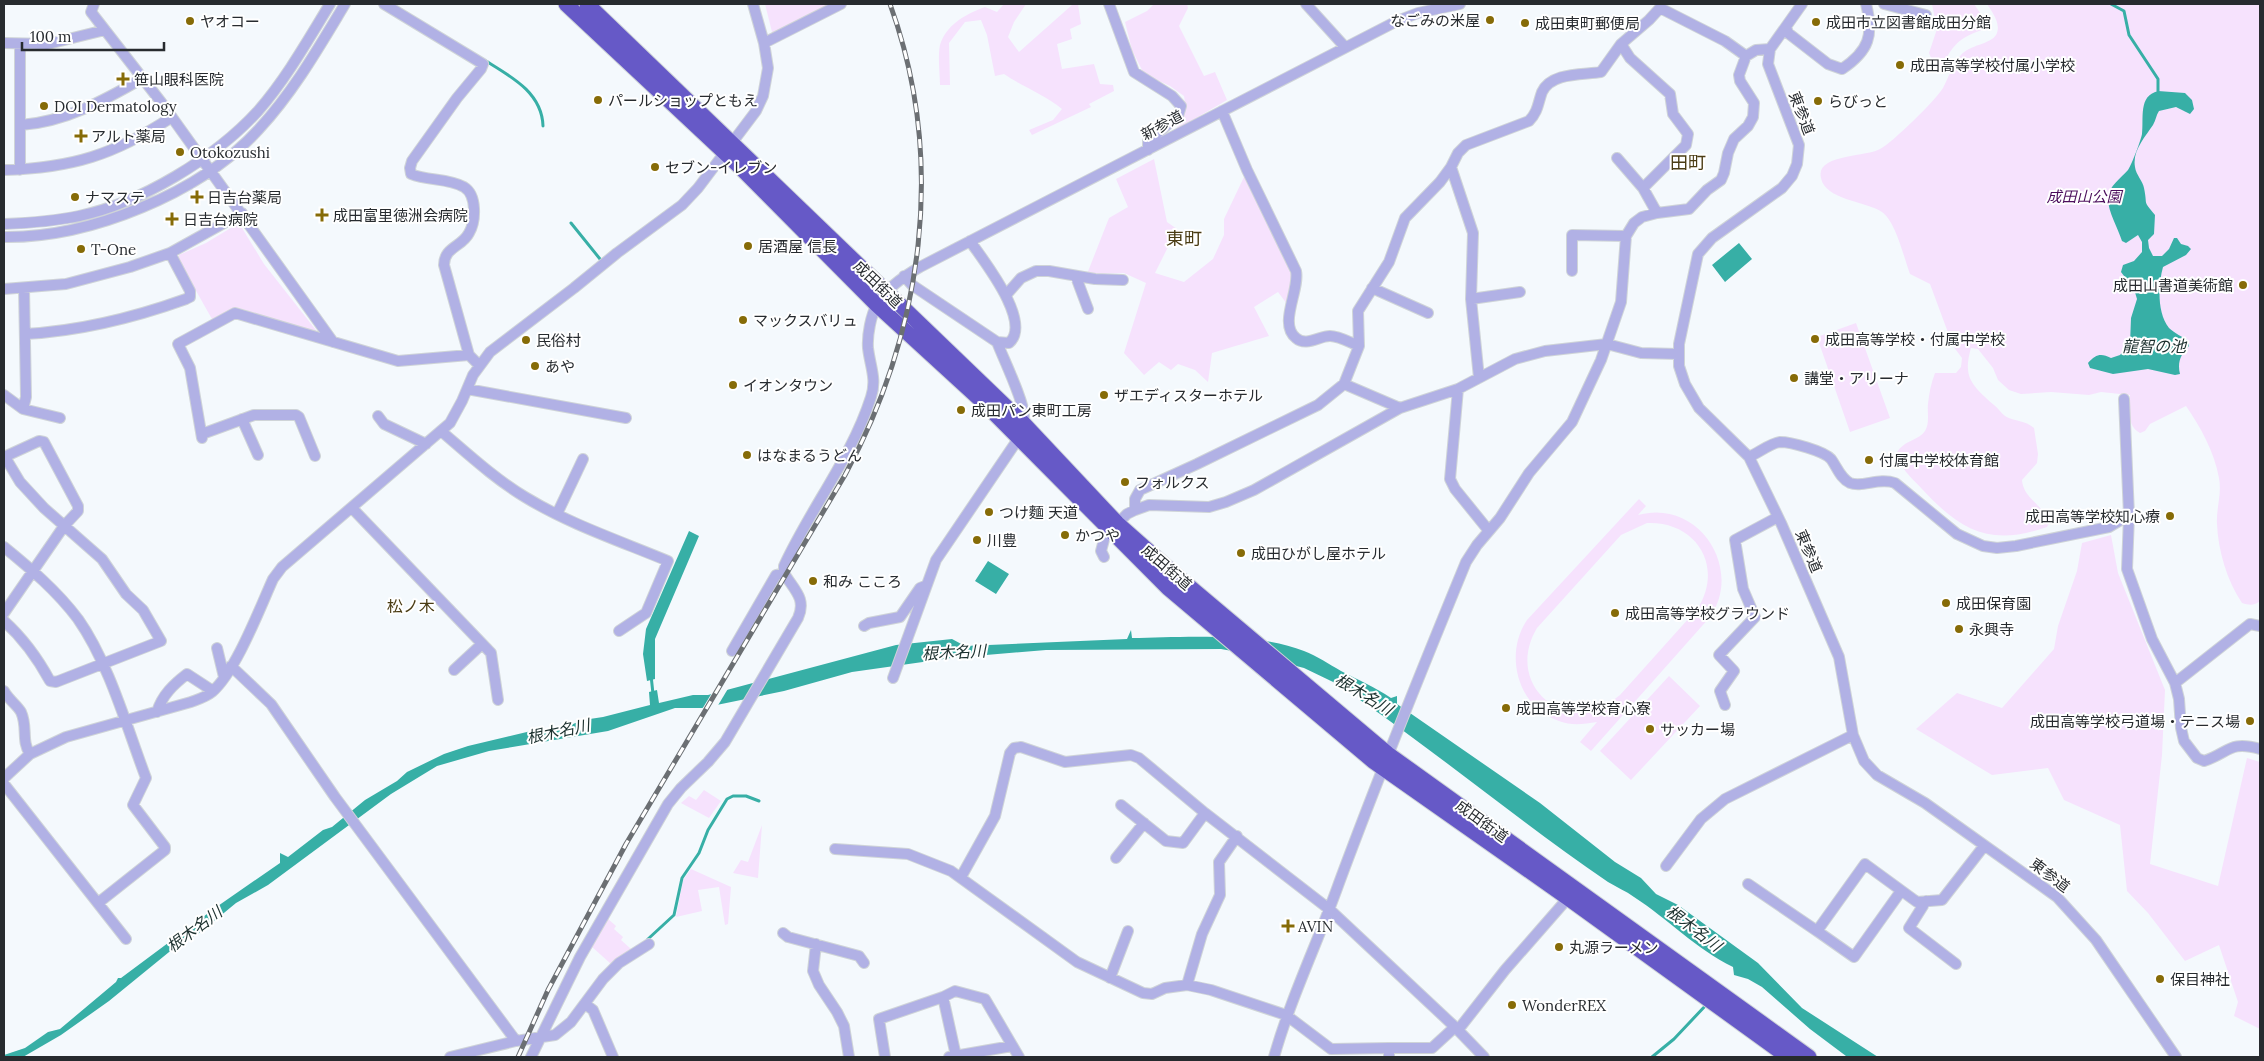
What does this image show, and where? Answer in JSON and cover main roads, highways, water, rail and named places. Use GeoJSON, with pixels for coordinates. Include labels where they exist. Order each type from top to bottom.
{"type":"FeatureCollection","features":[{"type":"Feature","properties":{"kind":"highway","name":"成田街道"},"geometry":{"type":"LineString","coordinates":[[566,4],[727,146],[886,292],[1114,527],[1173,582],[1369,749],[1387,754],[1810,1057]]}},
{"type":"Feature","properties":{"kind":"highway","name":"成田街道"},"geometry":{"type":"LineString","coordinates":[[587,4],[727,146],[876,305],[984,403],[1021,430]]}},
{"type":"Feature","properties":{"kind":"highway","name":"成田街道"},"geometry":{"type":"LineString","coordinates":[[1387,754],[1568,898],[1788,1057]]}},
{"type":"Feature","properties":{"kind":"water","name":"龍智の池"},"geometry":{"type":"Polygon","coordinates":[[[2158,91],[2185,93],[2192,100],[2194,109],[2190,114],[2176,107],[2159,111],[2135,155],[2136,170],[2143,185],[2146,203],[2155,215],[2154,234],[2148,240],[2153,256],[2162,256],[2169,249],[2174,238],[2177,238],[2181,244],[2191,249],[2186,255],[2163,267],[2160,282],[2162,315],[2165,322],[2171,330],[2189,341],[2189,346],[2180,358],[2180,374],[2175,375],[2148,369],[2113,374],[2090,368],[2088,363],[2099,355],[2111,358],[2120,355],[2130,344],[2131,318],[2137,299],[2134,289],[2121,272],[2123,265],[2134,261],[2142,252],[2142,242],[2138,235],[2126,243],[2122,241],[2111,213],[2108,197],[2113,186],[2132,163],[2142,134],[2143,108],[2147,98],[2158,91]]]}},
{"type":"Feature","properties":{"kind":"water"},"geometry":{"type":"Polygon","coordinates":[[[1739,243],[1752,259],[1725,282],[1712,265],[1739,243]]]}},
{"type":"Feature","properties":{"kind":"water"},"geometry":{"type":"Polygon","coordinates":[[[689,531],[699,536],[655,639],[655,679],[647,681],[643,654],[646,629],[689,531]]]}},
{"type":"Feature","properties":{"kind":"water"},"geometry":{"type":"Polygon","coordinates":[[[988,561],[1009,574],[996,594],[975,581],[988,561]]]}},
{"type":"Feature","properties":{"kind":"water","name":"根木名川"},"geometry":{"type":"Polygon","coordinates":[[[1131,630],[1132,638],[1242,638],[1285,645],[1314,655],[1391,698],[1397,696],[1397,704],[1540,803],[1615,862],[1641,878],[1656,894],[1678,905],[1758,963],[1802,1008],[1878,1057],[1846,1056],[1810,1029],[1762,987],[1748,979],[1734,975],[1733,967],[1707,952],[1628,893],[1608,882],[1545,837],[1360,700],[1356,693],[1304,668],[1254,655],[1221,649],[1046,650],[951,658],[852,672],[784,691],[702,708],[675,708],[608,731],[489,751],[437,766],[391,794],[268,885],[236,903],[202,931],[174,948],[109,1001],[61,1035],[23,1057],[4,1057],[4,1055],[25,1048],[48,1032],[60,1029],[116,982],[118,978],[121,978],[215,908],[280,863],[280,853],[288,857],[323,830],[332,827],[365,800],[397,781],[407,772],[444,754],[468,746],[531,731],[573,724],[650,705],[649,692],[657,690],[659,703],[693,695],[708,695],[896,645],[952,639],[965,646],[1127,639],[1131,630]]]}},
{"type":"Feature","properties":{"kind":"waterway"},"geometry":{"type":"LineString","coordinates":[[2111,4],[2124,11],[2129,35],[2158,79],[2158,91]]}},
{"type":"Feature","properties":{"kind":"waterway"},"geometry":{"type":"LineString","coordinates":[[486,61],[524,87],[537,104],[543,126]]}},
{"type":"Feature","properties":{"kind":"waterway"},"geometry":{"type":"LineString","coordinates":[[571,223],[600,259]]}},
{"type":"Feature","properties":{"kind":"waterway"},"geometry":{"type":"LineString","coordinates":[[651,675],[653,694]]}},
{"type":"Feature","properties":{"kind":"waterway"},"geometry":{"type":"LineString","coordinates":[[648,939],[674,915],[682,878],[699,853],[708,830],[727,799],[733,796],[746,796],[759,801]]}},
{"type":"Feature","properties":{"kind":"waterway"},"geometry":{"type":"LineString","coordinates":[[1652,1057],[1674,1039],[1707,1004]]}},
{"type":"Feature","properties":{"kind":"railway"},"geometry":{"type":"LineString","coordinates":[[518,1057],[548,990],[626,844],[845,475],[872,420],[893,363],[909,304],[918,244],[921,184],[918,124],[908,63],[890,4]]}},
{"type":"Feature","properties":{"kind":"place","name":"なごみの米屋"},"geometry":{"type":"Point","coordinates":[1490,20]}},
{"type":"Feature","properties":{"kind":"place","name":"ヤオコー"},"geometry":{"type":"Point","coordinates":[190,21]}},
{"type":"Feature","properties":{"kind":"place","name":"成田市立図書館成田分館"},"geometry":{"type":"Point","coordinates":[1816,22]}},
{"type":"Feature","properties":{"kind":"place","name":"成田東町郵便局"},"geometry":{"type":"Point","coordinates":[1525,23]}},
{"type":"Feature","properties":{"kind":"place","name":"成田高等学校付属小学校"},"geometry":{"type":"Point","coordinates":[1900,65]}},
{"type":"Feature","properties":{"kind":"place","name":"笹山眼科医院"},"geometry":{"type":"Point","coordinates":[123,79]}},
{"type":"Feature","properties":{"kind":"place","name":"パールショップともえ"},"geometry":{"type":"Point","coordinates":[598,100]}},
{"type":"Feature","properties":{"kind":"place","name":"らびっと"},"geometry":{"type":"Point","coordinates":[1818,101]}},
{"type":"Feature","properties":{"kind":"place","name":"DOI Dermatology"},"geometry":{"type":"Point","coordinates":[44,106]}},
{"type":"Feature","properties":{"kind":"place","name":"アルト薬局"},"geometry":{"type":"Point","coordinates":[81,136]}},
{"type":"Feature","properties":{"kind":"place","name":"Otokozushi"},"geometry":{"type":"Point","coordinates":[180,152]}},
{"type":"Feature","properties":{"kind":"place","name":"セブン-イレブン"},"geometry":{"type":"Point","coordinates":[655,167]}},
{"type":"Feature","properties":{"kind":"place","name":"ナマステ"},"geometry":{"type":"Point","coordinates":[75,197]}},
{"type":"Feature","properties":{"kind":"place","name":"日吉台薬局"},"geometry":{"type":"Point","coordinates":[197,197]}},
{"type":"Feature","properties":{"kind":"place","name":"成田富里徳洲会病院"},"geometry":{"type":"Point","coordinates":[322,215]}},
{"type":"Feature","properties":{"kind":"place","name":"日吉台病院"},"geometry":{"type":"Point","coordinates":[172,219]}},
{"type":"Feature","properties":{"kind":"place","name":"居酒屋 信長"},"geometry":{"type":"Point","coordinates":[748,246]}},
{"type":"Feature","properties":{"kind":"place","name":"T-One"},"geometry":{"type":"Point","coordinates":[81,249]}},
{"type":"Feature","properties":{"kind":"place","name":"成田山書道美術館"},"geometry":{"type":"Point","coordinates":[2243,285]}},
{"type":"Feature","properties":{"kind":"place","name":"マックスバリュ"},"geometry":{"type":"Point","coordinates":[743,320]}},
{"type":"Feature","properties":{"kind":"place","name":"成田高等学校・付属中学校"},"geometry":{"type":"Point","coordinates":[1815,339]}},
{"type":"Feature","properties":{"kind":"place","name":"民俗村"},"geometry":{"type":"Point","coordinates":[526,340]}},
{"type":"Feature","properties":{"kind":"place","name":"あや"},"geometry":{"type":"Point","coordinates":[535,366]}},
{"type":"Feature","properties":{"kind":"place","name":"講堂・アリーナ"},"geometry":{"type":"Point","coordinates":[1794,378]}},
{"type":"Feature","properties":{"kind":"place","name":"イオンタウン"},"geometry":{"type":"Point","coordinates":[733,385]}},
{"type":"Feature","properties":{"kind":"place","name":"ザエディスターホテル"},"geometry":{"type":"Point","coordinates":[1104,395]}},
{"type":"Feature","properties":{"kind":"place","name":"成田パン東町工房"},"geometry":{"type":"Point","coordinates":[961,410]}},
{"type":"Feature","properties":{"kind":"place","name":"はなまるうどん"},"geometry":{"type":"Point","coordinates":[747,455]}},
{"type":"Feature","properties":{"kind":"place","name":"付属中学校体育館"},"geometry":{"type":"Point","coordinates":[1869,460]}},
{"type":"Feature","properties":{"kind":"place","name":"フォルクス"},"geometry":{"type":"Point","coordinates":[1125,482]}},
{"type":"Feature","properties":{"kind":"place","name":"つけ麵 天道"},"geometry":{"type":"Point","coordinates":[989,512]}},
{"type":"Feature","properties":{"kind":"place","name":"成田高等学校知心療"},"geometry":{"type":"Point","coordinates":[2170,516]}},
{"type":"Feature","properties":{"kind":"place","name":"かつや"},"geometry":{"type":"Point","coordinates":[1065,535]}},
{"type":"Feature","properties":{"kind":"place","name":"川豊"},"geometry":{"type":"Point","coordinates":[977,540]}},
{"type":"Feature","properties":{"kind":"place","name":"成田ひがし屋ホテル"},"geometry":{"type":"Point","coordinates":[1241,553]}},
{"type":"Feature","properties":{"kind":"place","name":"和み こころ"},"geometry":{"type":"Point","coordinates":[813,581]}},
{"type":"Feature","properties":{"kind":"place","name":"成田保育園"},"geometry":{"type":"Point","coordinates":[1946,603]}},
{"type":"Feature","properties":{"kind":"place","name":"成田高等学校グラウンド"},"geometry":{"type":"Point","coordinates":[1615,613]}},
{"type":"Feature","properties":{"kind":"place","name":"永興寺"},"geometry":{"type":"Point","coordinates":[1959,629]}},
{"type":"Feature","properties":{"kind":"place","name":"成田高等学校育心寮"},"geometry":{"type":"Point","coordinates":[1506,708]}},
{"type":"Feature","properties":{"kind":"place","name":"成田高等学校弓道場・テニス場"},"geometry":{"type":"Point","coordinates":[2250,721]}},
{"type":"Feature","properties":{"kind":"place","name":"サッカー場"},"geometry":{"type":"Point","coordinates":[1650,729]}},
{"type":"Feature","properties":{"kind":"place","name":"AVIN"},"geometry":{"type":"Point","coordinates":[1288,926]}},
{"type":"Feature","properties":{"kind":"place","name":"丸源ラーメン"},"geometry":{"type":"Point","coordinates":[1559,947]}},
{"type":"Feature","properties":{"kind":"place","name":"保目神社"},"geometry":{"type":"Point","coordinates":[2160,979]}},
{"type":"Feature","properties":{"kind":"place","name":"WonderREX"},"geometry":{"type":"Point","coordinates":[1512,1005]}},
{"type":"Feature","properties":{"kind":"district","name":"田町"},"geometry":{"type":"Point","coordinates":[1688,162]}},
{"type":"Feature","properties":{"kind":"district","name":"東町"},"geometry":{"type":"Point","coordinates":[1184,238]}},
{"type":"Feature","properties":{"kind":"district","name":"松ノ木"},"geometry":{"type":"Point","coordinates":[411,606]}},
{"type":"Feature","properties":{"kind":"park label","name":"成田山公園"},"geometry":{"type":"Point","coordinates":[2084,196]}}]}
